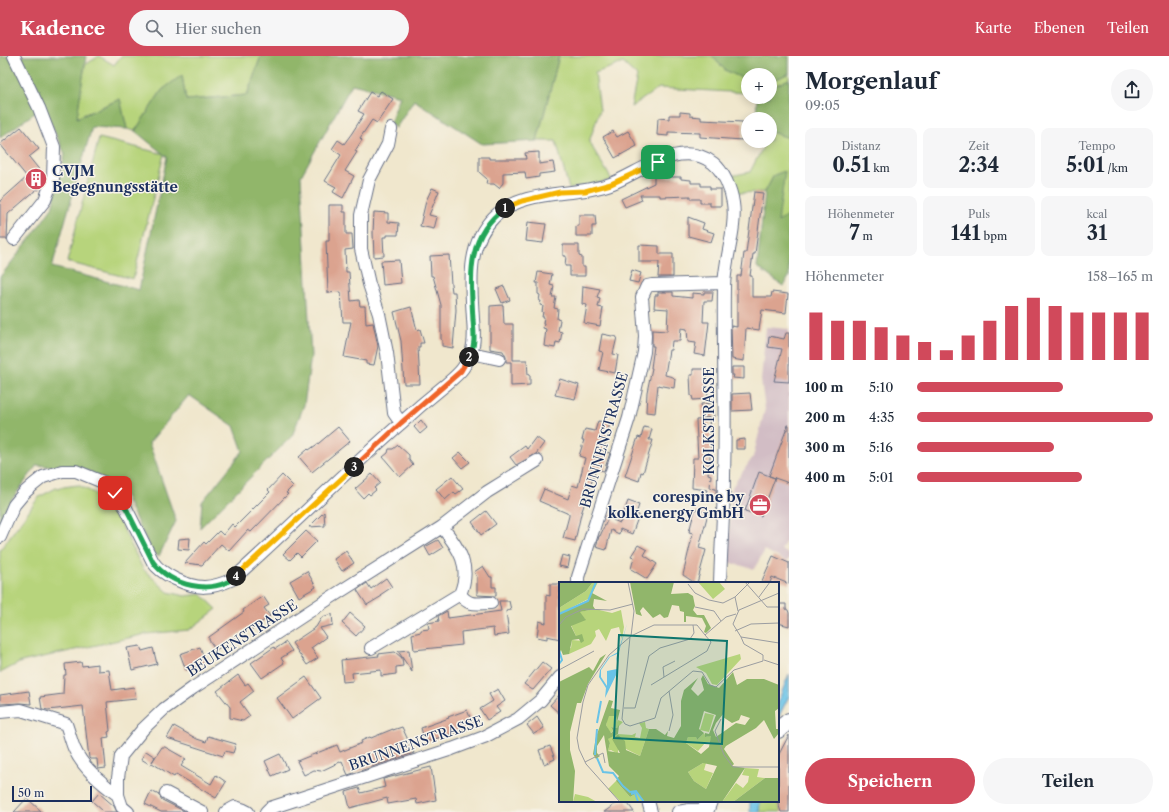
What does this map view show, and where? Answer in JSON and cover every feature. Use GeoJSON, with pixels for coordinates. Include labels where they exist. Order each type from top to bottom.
{"type":"FeatureCollection","features":[{"type":"Feature","properties":{"kind":"main road"},"geometry":{"type":"LineString","coordinates":[[779,729],[789,721]]}},
{"type":"Feature","properties":{"kind":"street"},"geometry":{"type":"LineString","coordinates":[[14,56],[39,108],[54,147],[53,178],[45,200],[14,239]]}},
{"type":"Feature","properties":{"kind":"street"},"geometry":{"type":"LineString","coordinates":[[391,129],[388,144],[369,180],[361,214],[361,249],[369,284],[379,314],[387,353],[394,413],[401,423]]}},
{"type":"Feature","properties":{"kind":"street","name":"KOLKSTRASSE"},"geometry":{"type":"LineString","coordinates":[[471,353],[474,339],[471,274],[474,250],[492,219],[505,208],[522,201],[560,192],[585,191],[611,184],[658,162],[677,155],[696,155],[712,163],[724,176],[730,190],[733,204],[733,216],[724,283],[724,475],[720,582]]}},
{"type":"Feature","properties":{"kind":"street","name":"BRUNNENSTRASSE"},"geometry":{"type":"LineString","coordinates":[[578,582],[578,577],[629,418],[644,352],[645,336],[642,298],[644,290],[647,286],[652,285],[724,283]]}},
{"type":"Feature","properties":{"kind":"street"},"geometry":{"type":"LineString","coordinates":[[0,537],[14,505],[33,485],[43,477],[62,471],[76,471],[105,483],[115,493],[126,508],[143,544],[157,567],[170,576],[194,586],[212,586],[222,584],[233,579],[401,423],[461,371],[471,353],[499,359]]}},
{"type":"Feature","properties":{"kind":"street","name":"BEUKENSTRASSE"},"geometry":{"type":"LineString","coordinates":[[118,795],[118,778],[121,756],[143,728],[164,709],[193,688],[330,598],[442,528],[488,492],[537,461]]}},
{"type":"Feature","properties":{"kind":"street"},"geometry":{"type":"LineString","coordinates":[[371,648],[460,594],[464,585],[462,560],[458,548],[442,528]]}},
{"type":"Feature","properties":{"kind":"street"},"geometry":{"type":"LineString","coordinates":[[460,594],[465,601],[469,603],[491,603]]}},
{"type":"Feature","properties":{"kind":"street","name":"BRUNNENSTRASSE"},"geometry":{"type":"LineString","coordinates":[[266,812],[270,808],[303,796],[452,749],[484,737],[518,719],[541,700],[559,677]]}},
{"type":"Feature","properties":{"kind":"street"},"geometry":{"type":"LineString","coordinates":[[0,712],[21,710],[66,724],[74,749],[87,767],[101,782],[118,795],[122,807],[128,812]]}},
{"type":"Feature","properties":{"kind":"street"},"geometry":{"type":"LineString","coordinates":[[166,793],[202,812]]}},
{"type":"Feature","properties":{"kind":"street"},"geometry":{"type":"LineString","coordinates":[[648,802],[651,812]]}},
{"type":"Feature","properties":{"kind":"street"},"geometry":{"type":"LineString","coordinates":[[226,812],[235,807],[248,812]]}},
{"type":"Feature","properties":{"kind":"street"},"geometry":{"type":"LineString","coordinates":[[678,812],[706,808]]}},
{"type":"Feature","properties":{"kind":"shaded area"},"geometry":{"type":"Polygon","coordinates":[[[766,327],[789,329],[789,535],[781,550],[789,554],[789,558],[787,562],[765,550],[754,569],[728,562],[732,487],[753,457],[765,409],[761,380],[766,327]]]}},
{"type":"Feature","properties":{"kind":"green space"},"geometry":{"type":"Polygon","coordinates":[[[0,56],[86,56],[77,118],[120,99],[127,129],[92,127],[52,267],[139,290],[167,157],[135,131],[162,90],[182,75],[186,100],[247,95],[261,56],[559,56],[537,141],[482,144],[414,100],[396,128],[390,123],[400,96],[352,84],[301,176],[311,356],[304,405],[292,436],[200,528],[202,502],[243,451],[234,426],[189,395],[149,443],[176,521],[159,556],[152,553],[122,490],[88,471],[37,465],[8,505],[0,526],[0,277],[52,208],[65,154],[43,107],[0,138],[0,56]]]}},
{"type":"Feature","properties":{"kind":"green space"},"geometry":{"type":"Polygon","coordinates":[[[99,56],[114,65],[121,56],[261,56],[247,95],[186,100],[182,76],[162,90],[135,131],[127,129],[120,99],[76,118],[85,65],[99,56]]]}},
{"type":"Feature","properties":{"kind":"green space"},"geometry":{"type":"Polygon","coordinates":[[[559,56],[712,56],[725,70],[741,78],[741,93],[659,88],[631,107],[637,76],[623,63],[595,73],[600,110],[589,142],[612,180],[569,189],[556,141],[537,141],[559,56]]]}},
{"type":"Feature","properties":{"kind":"green space"},"geometry":{"type":"Polygon","coordinates":[[[712,56],[789,56],[789,73],[777,79],[777,68],[741,68],[741,78],[725,70],[712,56]]]}},
{"type":"Feature","properties":{"kind":"green space"},"geometry":{"type":"Polygon","coordinates":[[[789,73],[789,79],[777,85],[777,79],[789,73]]]}},
{"type":"Feature","properties":{"kind":"green space"},"geometry":{"type":"Polygon","coordinates":[[[789,79],[789,138],[777,134],[777,112],[756,112],[757,104],[777,104],[777,85],[789,79]]]}},
{"type":"Feature","properties":{"kind":"green space"},"geometry":{"type":"Polygon","coordinates":[[[777,134],[789,138],[789,215],[778,223],[774,175],[765,192],[736,193],[730,176],[750,172],[762,148],[777,148],[777,134]]]}},
{"type":"Feature","properties":{"kind":"green space"},"geometry":{"type":"Polygon","coordinates":[[[99,138],[164,154],[133,279],[67,262],[99,138]]]}},
{"type":"Feature","properties":{"kind":"green space"},"geometry":{"type":"Polygon","coordinates":[[[785,171],[778,222],[789,215],[789,277],[783,286],[757,267],[765,192],[774,175],[785,171]]]}},
{"type":"Feature","properties":{"kind":"green space"},"geometry":{"type":"Polygon","coordinates":[[[78,485],[94,493],[114,510],[143,569],[168,592],[185,596],[201,594],[217,609],[189,630],[146,634],[21,662],[0,673],[0,550],[39,497],[56,488],[78,485]]]}},
{"type":"Feature","properties":{"kind":"green space"},"geometry":{"type":"Polygon","coordinates":[[[760,802],[777,802],[781,812],[759,812],[760,802]]]}},
{"type":"Feature","properties":{"kind":"water"},"geometry":{"type":"Polygon","coordinates":[[[789,674],[789,696],[780,714],[779,720],[779,699],[789,674]]]}},
{"type":"Feature","properties":{"kind":"water"},"geometry":{"type":"Polygon","coordinates":[[[750,802],[760,802],[759,812],[750,812],[750,802]]]}},
{"type":"Feature","properties":{"kind":"building"},"geometry":{"type":"Polygon","coordinates":[[[381,91],[393,99],[377,123],[372,120],[360,138],[362,140],[355,151],[357,152],[345,171],[354,176],[343,198],[333,192],[336,187],[325,181],[341,155],[332,149],[338,140],[344,144],[352,133],[364,114],[358,111],[370,92],[377,96],[381,91]]]}},
{"type":"Feature","properties":{"kind":"building"},"geometry":{"type":"Polygon","coordinates":[[[680,112],[690,113],[690,116],[701,117],[701,120],[741,122],[741,140],[700,137],[700,133],[668,132],[668,136],[657,135],[658,118],[669,119],[669,115],[680,115],[680,112]]]}},
{"type":"Feature","properties":{"kind":"building","name":"CVJM Begegnungsstätte"},"geometry":{"type":"Polygon","coordinates":[[[21,127],[39,149],[29,157],[45,177],[42,187],[38,190],[37,189],[8,214],[7,239],[0,239],[0,201],[27,177],[0,144],[21,127]]]}},
{"type":"Feature","properties":{"kind":"building"},"geometry":{"type":"Polygon","coordinates":[[[613,131],[617,137],[628,131],[637,146],[615,158],[603,137],[613,131]]]}},
{"type":"Feature","properties":{"kind":"building"},"geometry":{"type":"Polygon","coordinates":[[[539,152],[539,164],[553,162],[555,172],[539,174],[539,177],[526,179],[525,172],[503,173],[503,183],[499,188],[494,184],[486,184],[487,179],[479,172],[479,157],[489,157],[489,159],[526,159],[525,153],[539,152]]]}},
{"type":"Feature","properties":{"kind":"building"},"geometry":{"type":"Polygon","coordinates":[[[654,177],[681,177],[681,179],[691,180],[691,183],[701,183],[701,186],[710,186],[710,189],[721,189],[721,206],[710,206],[710,203],[700,203],[700,199],[690,199],[690,196],[660,197],[660,195],[640,195],[642,200],[625,207],[621,199],[654,183],[654,177]]]}},
{"type":"Feature","properties":{"kind":"building"},"geometry":{"type":"Polygon","coordinates":[[[432,188],[439,191],[429,215],[437,217],[434,229],[420,226],[426,201],[432,188]]]}},
{"type":"Feature","properties":{"kind":"building"},"geometry":{"type":"Polygon","coordinates":[[[754,192],[763,193],[755,254],[753,254],[750,276],[752,276],[752,297],[771,297],[772,292],[788,294],[786,313],[762,310],[759,330],[746,328],[744,361],[732,359],[731,326],[737,327],[737,276],[741,276],[744,253],[746,253],[754,192]]]}},
{"type":"Feature","properties":{"kind":"building"},"geometry":{"type":"Polygon","coordinates":[[[329,205],[343,205],[343,212],[346,212],[346,234],[352,234],[353,249],[345,250],[346,272],[349,272],[351,301],[359,300],[360,306],[365,306],[366,324],[373,323],[378,346],[374,365],[366,364],[366,361],[344,357],[351,322],[343,322],[341,292],[328,293],[326,241],[329,241],[329,205]]]}},
{"type":"Feature","properties":{"kind":"building"},"geometry":{"type":"Polygon","coordinates":[[[374,212],[388,213],[388,222],[399,223],[398,235],[387,235],[387,237],[383,237],[384,256],[374,257],[374,212]]]}},
{"type":"Feature","properties":{"kind":"building"},"geometry":{"type":"Polygon","coordinates":[[[579,215],[595,215],[596,226],[592,226],[592,236],[576,236],[576,226],[579,226],[579,215]]]}},
{"type":"Feature","properties":{"kind":"building"},"geometry":{"type":"Polygon","coordinates":[[[688,217],[704,223],[702,229],[714,233],[711,242],[688,236],[688,217]]]}},
{"type":"Feature","properties":{"kind":"building"},"geometry":{"type":"Polygon","coordinates":[[[528,222],[546,224],[543,243],[526,241],[528,222]]]}},
{"type":"Feature","properties":{"kind":"building"},"geometry":{"type":"Polygon","coordinates":[[[563,245],[579,245],[579,256],[582,257],[582,267],[585,267],[585,276],[570,276],[570,266],[565,266],[566,256],[563,256],[563,245]]]}},
{"type":"Feature","properties":{"kind":"building"},"geometry":{"type":"Polygon","coordinates":[[[639,245],[659,246],[659,254],[673,254],[673,277],[658,277],[659,262],[639,262],[639,245]]]}},
{"type":"Feature","properties":{"kind":"building"},"geometry":{"type":"Polygon","coordinates":[[[449,255],[452,292],[455,292],[456,310],[453,348],[442,346],[441,305],[433,276],[431,276],[430,256],[449,255]]]}},
{"type":"Feature","properties":{"kind":"building"},"geometry":{"type":"Polygon","coordinates":[[[399,260],[401,283],[383,285],[381,261],[399,260]]]}},
{"type":"Feature","properties":{"kind":"building"},"geometry":{"type":"Polygon","coordinates":[[[632,270],[641,273],[638,283],[629,281],[632,270]]]}},
{"type":"Feature","properties":{"kind":"building"},"geometry":{"type":"Polygon","coordinates":[[[538,272],[552,274],[550,285],[554,286],[552,297],[556,297],[554,308],[558,309],[557,319],[560,320],[558,331],[562,332],[560,343],[556,342],[555,348],[544,346],[546,329],[543,328],[543,306],[540,305],[541,301],[539,301],[540,295],[538,294],[538,283],[536,283],[538,272]]]}},
{"type":"Feature","properties":{"kind":"building"},"geometry":{"type":"Polygon","coordinates":[[[504,286],[510,300],[502,303],[496,289],[504,286]]]}},
{"type":"Feature","properties":{"kind":"building"},"geometry":{"type":"Polygon","coordinates":[[[583,286],[600,289],[597,297],[600,298],[598,307],[603,308],[600,326],[584,323],[587,305],[582,304],[583,286]]]}},
{"type":"Feature","properties":{"kind":"building"},"geometry":{"type":"Polygon","coordinates":[[[658,292],[673,292],[673,296],[692,298],[692,293],[704,294],[704,292],[713,292],[712,301],[704,301],[703,322],[709,322],[705,356],[694,354],[696,343],[688,342],[687,329],[681,328],[680,341],[672,341],[665,375],[675,379],[674,388],[658,385],[655,413],[646,412],[647,392],[652,368],[654,346],[652,346],[652,330],[667,331],[668,309],[654,308],[655,295],[658,295],[658,292]]]}},
{"type":"Feature","properties":{"kind":"building"},"geometry":{"type":"Polygon","coordinates":[[[503,305],[504,324],[513,324],[513,360],[527,360],[530,385],[511,386],[511,362],[506,362],[506,357],[503,351],[490,349],[490,306],[503,305]]]}},
{"type":"Feature","properties":{"kind":"building"},"geometry":{"type":"Polygon","coordinates":[[[411,307],[417,330],[420,329],[424,343],[420,343],[420,347],[418,347],[420,384],[404,384],[401,341],[394,312],[411,307]]]}},
{"type":"Feature","properties":{"kind":"building"},"geometry":{"type":"Polygon","coordinates":[[[786,333],[789,333],[789,382],[774,381],[782,349],[768,347],[769,336],[784,339],[786,333]]]}},
{"type":"Feature","properties":{"kind":"building"},"geometry":{"type":"Polygon","coordinates":[[[602,334],[617,337],[613,354],[618,355],[615,373],[599,370],[603,352],[599,351],[602,334]]]}},
{"type":"Feature","properties":{"kind":"building"},"geometry":{"type":"Polygon","coordinates":[[[732,367],[744,367],[744,379],[733,378],[734,375],[732,375],[732,367]]]}},
{"type":"Feature","properties":{"kind":"building"},"geometry":{"type":"Polygon","coordinates":[[[693,369],[706,369],[708,399],[693,400],[691,396],[690,375],[693,375],[693,369]]]}},
{"type":"Feature","properties":{"kind":"building"},"geometry":{"type":"Polygon","coordinates":[[[560,379],[579,385],[575,399],[555,395],[560,379]]]}},
{"type":"Feature","properties":{"kind":"building"},"geometry":{"type":"Polygon","coordinates":[[[750,393],[752,410],[732,411],[732,394],[750,393]]]}},
{"type":"Feature","properties":{"kind":"building"},"geometry":{"type":"Polygon","coordinates":[[[712,403],[714,417],[703,418],[701,404],[712,403]]]}},
{"type":"Feature","properties":{"kind":"building"},"geometry":{"type":"Polygon","coordinates":[[[709,419],[711,447],[708,474],[711,475],[710,488],[716,489],[716,500],[705,497],[707,490],[692,488],[693,458],[698,458],[696,420],[709,419]]]}},
{"type":"Feature","properties":{"kind":"building"},"geometry":{"type":"Polygon","coordinates":[[[421,420],[427,428],[420,434],[414,427],[421,420]]]}},
{"type":"Feature","properties":{"kind":"building"},"geometry":{"type":"Polygon","coordinates":[[[598,421],[610,423],[603,451],[610,453],[604,471],[596,469],[581,514],[575,541],[563,538],[569,514],[539,501],[544,489],[568,499],[572,485],[578,487],[585,458],[579,456],[584,440],[582,440],[585,429],[595,431],[598,421]]]}},
{"type":"Feature","properties":{"kind":"building"},"geometry":{"type":"Polygon","coordinates":[[[789,425],[789,483],[769,476],[789,425]]]}},
{"type":"Feature","properties":{"kind":"building"},"geometry":{"type":"Polygon","coordinates":[[[338,427],[350,441],[312,472],[299,457],[338,427]]]}},
{"type":"Feature","properties":{"kind":"building"},"geometry":{"type":"Polygon","coordinates":[[[644,427],[652,429],[649,440],[653,440],[643,473],[641,472],[639,481],[625,476],[638,437],[641,438],[644,427]]]}},
{"type":"Feature","properties":{"kind":"building"},"geometry":{"type":"Polygon","coordinates":[[[536,437],[544,443],[536,454],[516,465],[510,457],[525,446],[527,449],[536,437]]]}},
{"type":"Feature","properties":{"kind":"building"},"geometry":{"type":"Polygon","coordinates":[[[745,439],[745,449],[736,449],[736,440],[745,439]]]}},
{"type":"Feature","properties":{"kind":"building"},"geometry":{"type":"Polygon","coordinates":[[[398,445],[409,455],[409,460],[413,465],[400,477],[383,457],[388,453],[389,449],[393,449],[398,445]]]}},
{"type":"Feature","properties":{"kind":"building"},"geometry":{"type":"Polygon","coordinates":[[[460,452],[470,462],[462,468],[453,458],[460,452]]]}},
{"type":"Feature","properties":{"kind":"building"},"geometry":{"type":"Polygon","coordinates":[[[759,472],[775,478],[761,516],[745,511],[759,472]]]}},
{"type":"Feature","properties":{"kind":"building"},"geometry":{"type":"Polygon","coordinates":[[[372,474],[380,483],[374,488],[376,490],[370,495],[368,493],[363,498],[355,489],[372,474]]]}},
{"type":"Feature","properties":{"kind":"building"},"geometry":{"type":"Polygon","coordinates":[[[282,475],[293,486],[286,493],[288,494],[251,532],[248,530],[229,551],[221,544],[202,565],[185,563],[204,542],[206,544],[219,531],[223,535],[232,524],[235,527],[270,492],[268,490],[282,475]]]}},
{"type":"Feature","properties":{"kind":"building"},"geometry":{"type":"Polygon","coordinates":[[[452,476],[463,489],[456,494],[454,492],[445,500],[436,489],[452,476]]]}},
{"type":"Feature","properties":{"kind":"building"},"geometry":{"type":"Polygon","coordinates":[[[628,501],[639,505],[636,514],[639,515],[632,534],[620,529],[619,534],[611,530],[606,550],[596,547],[599,536],[610,514],[614,515],[613,520],[620,523],[628,501]]]}},
{"type":"Feature","properties":{"kind":"building"},"geometry":{"type":"Polygon","coordinates":[[[695,509],[708,513],[699,548],[706,550],[697,582],[694,582],[683,575],[693,533],[689,532],[695,509]]]}},
{"type":"Feature","properties":{"kind":"building"},"geometry":{"type":"Polygon","coordinates":[[[486,511],[496,524],[481,535],[472,522],[486,511]]]}},
{"type":"Feature","properties":{"kind":"building"},"geometry":{"type":"Polygon","coordinates":[[[324,512],[325,526],[309,527],[324,512]]]}},
{"type":"Feature","properties":{"kind":"building"},"geometry":{"type":"Polygon","coordinates":[[[306,531],[317,541],[301,557],[297,553],[290,560],[283,554],[306,531]]]}},
{"type":"Feature","properties":{"kind":"building"},"geometry":{"type":"Polygon","coordinates":[[[190,538],[189,550],[178,549],[179,539],[190,538]]]}},
{"type":"Feature","properties":{"kind":"building"},"geometry":{"type":"Polygon","coordinates":[[[438,540],[443,548],[430,556],[425,547],[438,540]]]}},
{"type":"Feature","properties":{"kind":"building"},"geometry":{"type":"Polygon","coordinates":[[[638,545],[647,550],[644,555],[657,564],[647,579],[631,569],[634,557],[631,556],[638,545]]]}},
{"type":"Feature","properties":{"kind":"building"},"geometry":{"type":"Polygon","coordinates":[[[346,551],[354,563],[342,571],[334,559],[346,551]]]}},
{"type":"Feature","properties":{"kind":"building"},"geometry":{"type":"Polygon","coordinates":[[[562,555],[570,557],[568,568],[559,566],[562,555]]]}},
{"type":"Feature","properties":{"kind":"building"},"geometry":{"type":"Polygon","coordinates":[[[773,556],[789,563],[789,584],[772,577],[770,582],[761,582],[773,556]]]}},
{"type":"Feature","properties":{"kind":"building"},"geometry":{"type":"Polygon","coordinates":[[[483,566],[490,577],[492,577],[492,587],[496,587],[496,596],[477,595],[477,577],[474,572],[483,566]]]}},
{"type":"Feature","properties":{"kind":"building"},"geometry":{"type":"Polygon","coordinates":[[[307,571],[316,587],[299,597],[290,581],[307,571]]]}},
{"type":"Feature","properties":{"kind":"building"},"geometry":{"type":"Polygon","coordinates":[[[386,578],[392,587],[380,595],[382,596],[367,605],[357,590],[367,583],[371,589],[386,578]]]}},
{"type":"Feature","properties":{"kind":"building"},"geometry":{"type":"Polygon","coordinates":[[[550,584],[559,584],[559,639],[547,636],[547,639],[537,637],[539,621],[546,623],[546,595],[550,596],[550,584]]]}},
{"type":"Feature","properties":{"kind":"building"},"geometry":{"type":"Polygon","coordinates":[[[263,596],[269,605],[264,608],[270,616],[251,630],[249,627],[216,650],[209,640],[209,637],[244,612],[243,610],[263,596]]]}},
{"type":"Feature","properties":{"kind":"building"},"geometry":{"type":"Polygon","coordinates":[[[499,601],[509,601],[511,610],[506,611],[509,634],[494,636],[493,628],[461,632],[462,645],[414,650],[412,634],[421,632],[421,630],[429,629],[428,623],[439,621],[438,616],[447,611],[448,618],[501,611],[499,601]]]}},
{"type":"Feature","properties":{"kind":"building"},"geometry":{"type":"Polygon","coordinates":[[[779,604],[786,604],[786,609],[789,613],[789,626],[779,623],[779,604]]]}},
{"type":"Feature","properties":{"kind":"building"},"geometry":{"type":"Polygon","coordinates":[[[350,613],[365,626],[356,636],[342,623],[350,613]]]}},
{"type":"Feature","properties":{"kind":"building"},"geometry":{"type":"Polygon","coordinates":[[[332,614],[333,625],[320,628],[326,637],[311,648],[318,658],[307,665],[292,643],[316,627],[322,617],[332,614]]]}},
{"type":"Feature","properties":{"kind":"building"},"geometry":{"type":"Polygon","coordinates":[[[286,642],[292,651],[281,658],[284,663],[262,678],[251,663],[274,647],[275,649],[286,642]]]}},
{"type":"Feature","properties":{"kind":"building"},"geometry":{"type":"Polygon","coordinates":[[[140,646],[142,651],[153,648],[157,664],[132,670],[127,648],[140,646]]]}},
{"type":"Feature","properties":{"kind":"building"},"geometry":{"type":"Polygon","coordinates":[[[200,647],[206,663],[186,670],[180,654],[200,647]]]}},
{"type":"Feature","properties":{"kind":"building"},"geometry":{"type":"Polygon","coordinates":[[[409,650],[412,672],[398,651],[409,650]]]}},
{"type":"Feature","properties":{"kind":"building"},"geometry":{"type":"Polygon","coordinates":[[[395,652],[402,658],[403,666],[396,667],[396,674],[381,676],[381,670],[352,673],[353,681],[343,682],[341,660],[379,656],[378,654],[395,652]]]}},
{"type":"Feature","properties":{"kind":"building"},"geometry":{"type":"Polygon","coordinates":[[[81,662],[82,666],[98,664],[98,671],[109,670],[112,690],[134,687],[136,699],[107,702],[110,731],[108,732],[109,737],[103,738],[106,768],[98,769],[97,759],[89,758],[83,706],[48,710],[42,709],[40,697],[63,694],[64,675],[66,675],[65,664],[81,662]]]}},
{"type":"Feature","properties":{"kind":"building"},"geometry":{"type":"Polygon","coordinates":[[[542,662],[551,669],[533,690],[524,684],[542,662]]]}},
{"type":"Feature","properties":{"kind":"building"},"geometry":{"type":"Polygon","coordinates":[[[238,675],[245,685],[248,683],[254,691],[240,702],[250,716],[243,721],[230,718],[230,707],[217,691],[238,675]]]}},
{"type":"Feature","properties":{"kind":"building"},"geometry":{"type":"Polygon","coordinates":[[[306,677],[321,698],[292,719],[277,698],[306,677]]]}},
{"type":"Feature","properties":{"kind":"building"},"geometry":{"type":"Polygon","coordinates":[[[498,689],[505,701],[496,707],[500,712],[487,720],[480,709],[493,701],[489,694],[498,689]]]}},
{"type":"Feature","properties":{"kind":"building"},"geometry":{"type":"Polygon","coordinates":[[[29,691],[31,704],[0,704],[0,695],[29,691]]]}},
{"type":"Feature","properties":{"kind":"building"},"geometry":{"type":"Polygon","coordinates":[[[559,695],[559,713],[550,705],[559,695]]]}},
{"type":"Feature","properties":{"kind":"building"},"geometry":{"type":"Polygon","coordinates":[[[467,710],[474,727],[425,742],[421,728],[467,710]]]}},
{"type":"Feature","properties":{"kind":"building"},"geometry":{"type":"Polygon","coordinates":[[[537,717],[544,728],[534,734],[527,725],[537,717]]]}},
{"type":"Feature","properties":{"kind":"building"},"geometry":{"type":"Polygon","coordinates":[[[174,726],[197,739],[206,742],[208,736],[236,744],[233,753],[225,751],[223,756],[167,738],[174,726]]]}},
{"type":"Feature","properties":{"kind":"building"},"geometry":{"type":"Polygon","coordinates":[[[402,727],[414,753],[348,775],[342,761],[321,771],[314,770],[304,775],[297,761],[337,745],[340,752],[362,743],[361,741],[370,737],[371,738],[402,727]]]}},
{"type":"Feature","properties":{"kind":"building"},"geometry":{"type":"Polygon","coordinates":[[[789,735],[789,812],[781,812],[778,803],[779,754],[789,735]]]}},
{"type":"Feature","properties":{"kind":"building"},"geometry":{"type":"Polygon","coordinates":[[[550,746],[555,759],[544,764],[539,750],[550,746]]]}},
{"type":"Feature","properties":{"kind":"building"},"geometry":{"type":"Polygon","coordinates":[[[162,747],[165,747],[186,759],[181,766],[211,784],[216,775],[226,782],[216,798],[176,774],[174,777],[152,763],[151,765],[141,759],[146,751],[155,757],[152,762],[162,747]]]}},
{"type":"Feature","properties":{"kind":"building"},"geometry":{"type":"Polygon","coordinates":[[[280,754],[288,769],[272,776],[265,761],[280,754]]]}},
{"type":"Feature","properties":{"kind":"building"},"geometry":{"type":"Polygon","coordinates":[[[431,767],[436,800],[417,804],[416,799],[388,804],[387,798],[350,808],[346,792],[359,788],[361,793],[385,787],[383,779],[431,767]]]}},
{"type":"Feature","properties":{"kind":"building"},"geometry":{"type":"Polygon","coordinates":[[[151,791],[159,795],[162,800],[186,812],[161,812],[145,804],[151,791]]]}},
{"type":"Feature","properties":{"kind":"building"},"geometry":{"type":"Polygon","coordinates":[[[99,793],[114,806],[117,812],[104,812],[92,801],[99,793]]]}},
{"type":"Feature","properties":{"kind":"building"},"geometry":{"type":"Polygon","coordinates":[[[27,798],[42,812],[14,812],[27,798]]]}},
{"type":"Feature","properties":{"kind":"building"},"geometry":{"type":"Polygon","coordinates":[[[619,802],[627,802],[634,812],[604,812],[619,802]]]}},
{"type":"Feature","properties":{"kind":"place","name":"CVJM Begegnungsstätte"},"geometry":{"type":"Point","coordinates":[36,179]}},
{"type":"Feature","properties":{"kind":"place","name":"corespine by kolk.energy GmbH"},"geometry":{"type":"Point","coordinates":[760,505]}},
{"type":"Feature","properties":{"kind":"route"},"geometry":{"type":"LineString","coordinates":[[115,493],[126,508],[143,544],[157,567],[170,576],[194,586],[212,586],[222,584],[233,579],[401,423],[461,371],[471,353],[474,339],[471,274],[474,250],[492,219],[505,208],[522,201],[560,192],[585,191],[611,184],[658,162]]}}]}
